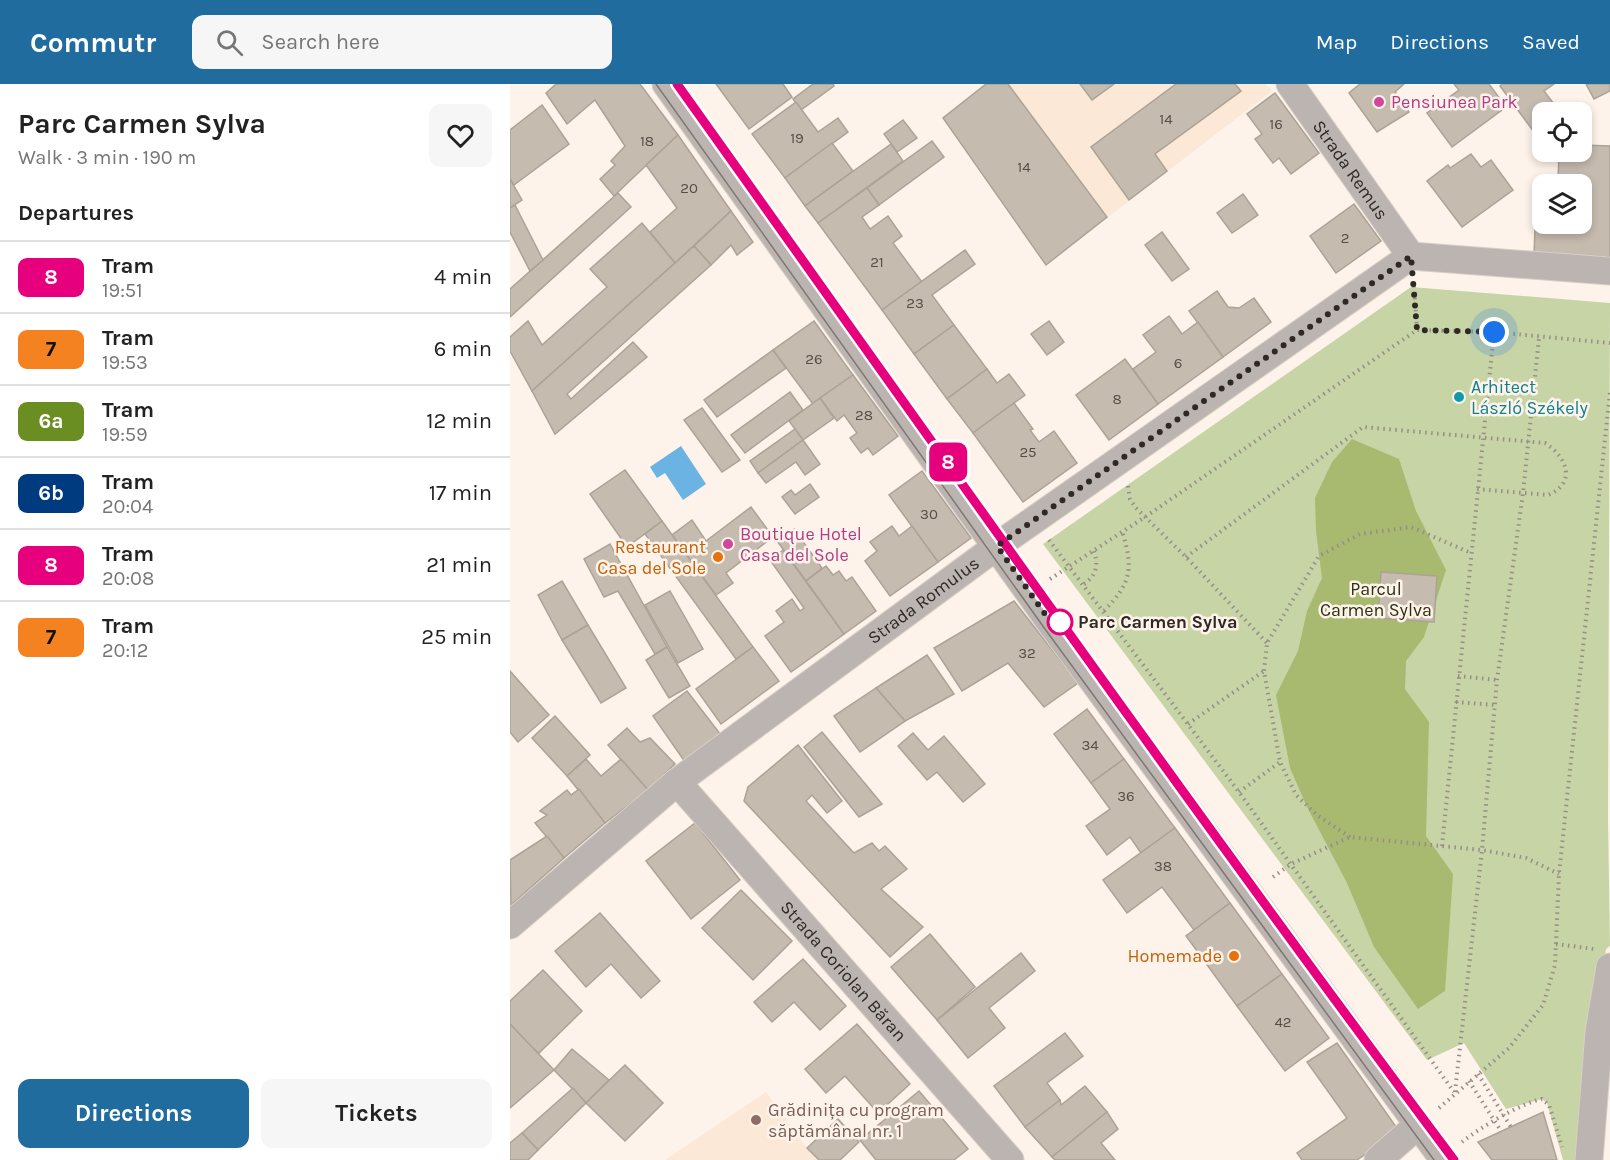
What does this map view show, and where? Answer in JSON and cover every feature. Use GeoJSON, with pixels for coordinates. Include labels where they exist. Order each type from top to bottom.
{"type":"FeatureCollection","features":[{"type":"Feature","properties":{"kind":"street"},"geometry":{"type":"LineString","coordinates":[[666,84],[997,546],[1444,1159]]}},
{"type":"Feature","properties":{"kind":"street","name":"Strada Remus"},"geometry":{"type":"LineString","coordinates":[[1290,84],[1411,256]]}},
{"type":"Feature","properties":{"kind":"street"},"geometry":{"type":"LineString","coordinates":[[1411,256],[1610,271]]}},
{"type":"Feature","properties":{"kind":"street","name":"Strada Romulus"},"geometry":{"type":"LineString","coordinates":[[510,924],[677,782],[997,546],[1411,256]]}},
{"type":"Feature","properties":{"kind":"street","name":"Strada Coriolan Băran"},"geometry":{"type":"LineString","coordinates":[[677,782],[1010,1160]]}},
{"type":"Feature","properties":{"kind":"street"},"geometry":{"type":"LineString","coordinates":[[1589,1160],[1604,958]]}},
{"type":"Feature","properties":{"kind":"street"},"geometry":{"type":"LineString","coordinates":[[1378,1160],[1418,1125]]}},
{"type":"Feature","properties":{"kind":"path"},"geometry":{"type":"LineString","coordinates":[[1411,256],[1417,330]]}},
{"type":"Feature","properties":{"kind":"path"},"geometry":{"type":"LineString","coordinates":[[1049,579],[1145,517],[1417,330],[1494,332],[1610,343]]}},
{"type":"Feature","properties":{"kind":"path"},"geometry":{"type":"LineString","coordinates":[[1442,846],[1494,332]]}},
{"type":"Feature","properties":{"kind":"path"},"geometry":{"type":"LineString","coordinates":[[1455,1093],[1482,850],[1497,680],[1523,493],[1539,338]]}},
{"type":"Feature","properties":{"kind":"path"},"geometry":{"type":"LineString","coordinates":[[1418,1125],[1509,1048],[1543,1005],[1555,965],[1559,874],[1610,392]]}},
{"type":"Feature","properties":{"kind":"path"},"geometry":{"type":"LineString","coordinates":[[1186,557],[1363,427],[1545,443],[1556,450],[1566,470],[1563,483],[1556,491],[1548,495],[1478,489]]}},
{"type":"Feature","properties":{"kind":"path"},"geometry":{"type":"LineString","coordinates":[[1119,488],[1127,482],[1130,499],[1145,517],[1267,643]]}},
{"type":"Feature","properties":{"kind":"path"},"geometry":{"type":"LineString","coordinates":[[1471,553],[1411,527],[1360,534],[1319,556],[1267,643],[1264,671],[1280,762],[1296,795],[1317,815],[1350,837],[1482,850],[1526,858],[1559,874]]}},
{"type":"Feature","properties":{"kind":"path"},"geometry":{"type":"LineString","coordinates":[[1104,611],[1126,584],[1129,570],[1128,549],[1122,531]]}},
{"type":"Feature","properties":{"kind":"path"},"geometry":{"type":"LineString","coordinates":[[1039,546],[1057,532]]}},
{"type":"Feature","properties":{"kind":"path"},"geometry":{"type":"LineString","coordinates":[[1048,539],[1070,565],[1239,792],[1455,1093]]}},
{"type":"Feature","properties":{"kind":"path"},"geometry":{"type":"LineString","coordinates":[[1084,584],[1092,579],[1096,570],[1097,560],[1093,549]]}},
{"type":"Feature","properties":{"kind":"path"},"geometry":{"type":"LineString","coordinates":[[1188,724],[1264,671]]}},
{"type":"Feature","properties":{"kind":"path"},"geometry":{"type":"LineString","coordinates":[[1458,676],[1497,680]]}},
{"type":"Feature","properties":{"kind":"path"},"geometry":{"type":"LineString","coordinates":[[1456,702],[1496,705]]}},
{"type":"Feature","properties":{"kind":"path"},"geometry":{"type":"LineString","coordinates":[[1239,792],[1280,762]]}},
{"type":"Feature","properties":{"kind":"path"},"geometry":{"type":"LineString","coordinates":[[1273,877],[1291,864],[1350,837]]}},
{"type":"Feature","properties":{"kind":"path"},"geometry":{"type":"LineString","coordinates":[[1556,944],[1581,946],[1604,958]]}},
{"type":"Feature","properties":{"kind":"path"},"geometry":{"type":"LineString","coordinates":[[1478,1074],[1511,1127]]}},
{"type":"Feature","properties":{"kind":"path"},"geometry":{"type":"LineString","coordinates":[[1469,1081],[1501,1131]]}},
{"type":"Feature","properties":{"kind":"path"},"geometry":{"type":"LineString","coordinates":[[1444,1159],[1463,1141],[1494,1121],[1542,1099],[1547,1101],[1563,1149]]}},
{"type":"Feature","properties":{"kind":"shaded area"},"geometry":{"type":"Polygon","coordinates":[[[986,84],[1266,84],[1272,91],[1046,265],[986,84]]]}},
{"type":"Feature","properties":{"kind":"shaded area","name":"Grădinița cu program săptămânal nr. 1"},"geometry":{"type":"Polygon","coordinates":[[[766,1092],[807,1148],[819,1160],[665,1160],[766,1092]]]}},
{"type":"Feature","properties":{"kind":"green space","name":"Parcul Carmen Sylva"},"geometry":{"type":"Polygon","coordinates":[[[1411,287],[1610,303],[1608,819],[1610,946],[1606,949],[1582,1160],[1563,1160],[1547,1103],[1542,1099],[1506,1109],[1464,1043],[1427,1060],[1043,544],[1411,287]]]}},
{"type":"Feature","properties":{"kind":"green space"},"geometry":{"type":"Polygon","coordinates":[[[1352,439],[1399,459],[1416,511],[1446,570],[1424,637],[1406,661],[1405,689],[1429,722],[1426,836],[1453,874],[1445,991],[1418,1009],[1374,947],[1347,883],[1307,807],[1290,768],[1276,695],[1298,651],[1307,611],[1322,578],[1316,531],[1315,498],[1332,462],[1352,439]]]}},
{"type":"Feature","properties":{"kind":"water"},"geometry":{"type":"Polygon","coordinates":[[[681,446],[706,484],[683,500],[665,473],[657,478],[650,467],[681,446]]]}},
{"type":"Feature","properties":{"kind":"building"},"geometry":{"type":"Polygon","coordinates":[[[556,84],[640,84],[678,135],[614,196],[600,179],[615,165],[611,161],[625,146],[595,100],[567,124],[546,93],[556,84]]]}},
{"type":"Feature","properties":{"kind":"building"},"geometry":{"type":"Polygon","coordinates":[[[716,84],[783,84],[792,97],[749,129],[716,84]]]}},
{"type":"Feature","properties":{"kind":"building"},"geometry":{"type":"Polygon","coordinates":[[[813,84],[833,84],[834,86],[801,110],[793,99],[813,84]]]}},
{"type":"Feature","properties":{"kind":"building"},"geometry":{"type":"Polygon","coordinates":[[[986,84],[1008,84],[1107,217],[1046,265],[943,118],[986,84]]]}},
{"type":"Feature","properties":{"kind":"building"},"geometry":{"type":"Polygon","coordinates":[[[1080,84],[1114,84],[1092,100],[1080,84]]]}},
{"type":"Feature","properties":{"kind":"building"},"geometry":{"type":"Polygon","coordinates":[[[1176,84],[1235,84],[1241,91],[1155,154],[1167,171],[1129,200],[1091,147],[1176,84]]]}},
{"type":"Feature","properties":{"kind":"building","name":"Pensiunea Park"},"geometry":{"type":"Polygon","coordinates":[[[1360,84],[1404,84],[1395,92],[1409,112],[1377,132],[1349,93],[1360,84]]]}},
{"type":"Feature","properties":{"kind":"building"},"geometry":{"type":"Polygon","coordinates":[[[1454,84],[1489,84],[1506,107],[1452,147],[1427,113],[1459,90],[1454,84]]]}},
{"type":"Feature","properties":{"kind":"building"},"geometry":{"type":"Polygon","coordinates":[[[1502,84],[1554,84],[1544,91],[1552,102],[1532,102],[1532,129],[1500,86],[1502,84]]]}},
{"type":"Feature","properties":{"kind":"building"},"geometry":{"type":"Polygon","coordinates":[[[1586,84],[1610,84],[1610,91],[1594,99],[1586,84]]]}},
{"type":"Feature","properties":{"kind":"building"},"geometry":{"type":"Polygon","coordinates":[[[1275,93],[1319,153],[1291,174],[1279,158],[1273,163],[1255,139],[1262,134],[1247,114],[1275,93]]]}},
{"type":"Feature","properties":{"kind":"building"},"geometry":{"type":"Polygon","coordinates":[[[796,102],[818,132],[838,118],[848,132],[785,178],[752,134],[796,102]]]}},
{"type":"Feature","properties":{"kind":"building"},"geometry":{"type":"Polygon","coordinates":[[[542,105],[569,144],[514,185],[510,179],[510,130],[542,105]]]}},
{"type":"Feature","properties":{"kind":"building"},"geometry":{"type":"Polygon","coordinates":[[[903,120],[917,138],[897,152],[884,134],[903,120]]]}},
{"type":"Feature","properties":{"kind":"building"},"geometry":{"type":"Polygon","coordinates":[[[678,135],[731,211],[675,263],[650,232],[677,208],[646,165],[678,135]]]}},
{"type":"Feature","properties":{"kind":"building"},"geometry":{"type":"Polygon","coordinates":[[[932,141],[944,157],[879,205],[867,188],[932,141]]]}},
{"type":"Feature","properties":{"kind":"building"},"geometry":{"type":"Polygon","coordinates":[[[832,143],[853,171],[805,206],[785,178],[832,143]]]}},
{"type":"Feature","properties":{"kind":"building"},"geometry":{"type":"Polygon","coordinates":[[[891,144],[903,161],[818,223],[805,206],[891,144]]]}},
{"type":"Feature","properties":{"kind":"building"},"geometry":{"type":"Polygon","coordinates":[[[1592,145],[1610,146],[1610,257],[1534,254],[1535,234],[1592,234],[1592,174],[1558,174],[1559,162],[1592,162],[1592,145]]]}},
{"type":"Feature","properties":{"kind":"building"},"geometry":{"type":"Polygon","coordinates":[[[1471,154],[1481,167],[1491,160],[1513,190],[1462,227],[1427,181],[1448,165],[1450,168],[1471,154]]]}},
{"type":"Feature","properties":{"kind":"building"},"geometry":{"type":"Polygon","coordinates":[[[510,179],[522,200],[510,208],[510,179]]]}},
{"type":"Feature","properties":{"kind":"building"},"geometry":{"type":"Polygon","coordinates":[[[867,188],[879,205],[862,217],[870,229],[888,216],[902,236],[893,243],[922,282],[882,310],[818,223],[867,188]]]}},
{"type":"Feature","properties":{"kind":"building"},"geometry":{"type":"Polygon","coordinates":[[[618,193],[631,207],[510,317],[510,289],[618,193]]]}},
{"type":"Feature","properties":{"kind":"building"},"geometry":{"type":"Polygon","coordinates":[[[1243,194],[1258,215],[1232,233],[1217,213],[1243,194]]]}},
{"type":"Feature","properties":{"kind":"building"},"geometry":{"type":"Polygon","coordinates":[[[1354,204],[1381,241],[1336,273],[1310,236],[1354,204]]]}},
{"type":"Feature","properties":{"kind":"building"},"geometry":{"type":"Polygon","coordinates":[[[515,205],[543,260],[530,271],[510,232],[510,208],[515,205]]]}},
{"type":"Feature","properties":{"kind":"building"},"geometry":{"type":"Polygon","coordinates":[[[731,211],[753,242],[737,255],[731,245],[711,265],[694,246],[731,211]]]}},
{"type":"Feature","properties":{"kind":"building"},"geometry":{"type":"Polygon","coordinates":[[[642,223],[675,263],[532,391],[510,351],[510,337],[528,321],[542,345],[607,287],[590,269],[642,223]]]}},
{"type":"Feature","properties":{"kind":"building"},"geometry":{"type":"Polygon","coordinates":[[[1162,232],[1189,269],[1172,281],[1145,245],[1162,232]]]}},
{"type":"Feature","properties":{"kind":"building"},"geometry":{"type":"Polygon","coordinates":[[[694,246],[711,265],[567,394],[571,399],[633,342],[647,357],[555,434],[532,391],[694,246]]]}},
{"type":"Feature","properties":{"kind":"building"},"geometry":{"type":"Polygon","coordinates":[[[965,250],[975,264],[932,295],[954,325],[914,354],[882,310],[965,250]]]}},
{"type":"Feature","properties":{"kind":"building"},"geometry":{"type":"Polygon","coordinates":[[[1217,291],[1228,307],[1239,308],[1254,298],[1271,322],[1223,357],[1189,311],[1217,291]]]}},
{"type":"Feature","properties":{"kind":"building"},"geometry":{"type":"Polygon","coordinates":[[[1169,316],[1182,334],[1198,322],[1223,357],[1158,404],[1133,369],[1156,352],[1143,335],[1169,316]]]}},
{"type":"Feature","properties":{"kind":"building"},"geometry":{"type":"Polygon","coordinates":[[[814,321],[853,375],[813,404],[773,350],[814,321]]]}},
{"type":"Feature","properties":{"kind":"building"},"geometry":{"type":"Polygon","coordinates":[[[1049,321],[1064,342],[1047,355],[1031,334],[1049,321]]]}},
{"type":"Feature","properties":{"kind":"building"},"geometry":{"type":"Polygon","coordinates":[[[954,325],[987,369],[947,399],[914,354],[954,325]]]}},
{"type":"Feature","properties":{"kind":"building"},"geometry":{"type":"Polygon","coordinates":[[[773,350],[786,368],[717,417],[704,400],[773,350]]]}},
{"type":"Feature","properties":{"kind":"building"},"geometry":{"type":"Polygon","coordinates":[[[1125,359],[1158,404],[1109,440],[1076,395],[1125,359]]]}},
{"type":"Feature","properties":{"kind":"building"},"geometry":{"type":"Polygon","coordinates":[[[987,369],[997,383],[1009,374],[1025,395],[973,433],[947,399],[987,369]]]}},
{"type":"Feature","properties":{"kind":"building"},"geometry":{"type":"Polygon","coordinates":[[[853,375],[898,436],[873,455],[868,448],[861,453],[850,438],[857,433],[844,415],[837,421],[820,398],[853,375]]]}},
{"type":"Feature","properties":{"kind":"building"},"geometry":{"type":"Polygon","coordinates":[[[790,392],[803,410],[745,453],[731,435],[790,392]]]}},
{"type":"Feature","properties":{"kind":"building"},"geometry":{"type":"Polygon","coordinates":[[[820,398],[834,418],[803,440],[789,421],[820,398]]]}},
{"type":"Feature","properties":{"kind":"building"},"geometry":{"type":"Polygon","coordinates":[[[1014,403],[1033,429],[1030,430],[1039,442],[1054,431],[1077,463],[1023,502],[973,433],[1014,403]]]}},
{"type":"Feature","properties":{"kind":"building"},"geometry":{"type":"Polygon","coordinates":[[[702,408],[740,460],[722,472],[684,420],[702,408]]]}},
{"type":"Feature","properties":{"kind":"building"},"geometry":{"type":"Polygon","coordinates":[[[795,429],[803,440],[758,473],[750,461],[795,429]]]}},
{"type":"Feature","properties":{"kind":"building"},"geometry":{"type":"Polygon","coordinates":[[[803,440],[820,464],[805,475],[796,462],[766,483],[758,473],[803,440]]]}},
{"type":"Feature","properties":{"kind":"building"},"geometry":{"type":"Polygon","coordinates":[[[625,470],[662,521],[627,547],[590,494],[625,470]]]}},
{"type":"Feature","properties":{"kind":"building"},"geometry":{"type":"Polygon","coordinates":[[[922,471],[971,538],[938,562],[889,495],[922,471]]]}},
{"type":"Feature","properties":{"kind":"building"},"geometry":{"type":"Polygon","coordinates":[[[810,484],[819,497],[795,514],[782,497],[791,490],[795,495],[810,484]]]}},
{"type":"Feature","properties":{"kind":"building","name":"Restaurant Casa del Sole"},"geometry":{"type":"Polygon","coordinates":[[[751,507],[773,537],[726,573],[733,583],[716,595],[672,535],[692,520],[706,541],[751,507]]]}},
{"type":"Feature","properties":{"kind":"building"},"geometry":{"type":"Polygon","coordinates":[[[662,521],[753,647],[736,659],[645,534],[662,521]]]}},
{"type":"Feature","properties":{"kind":"building"},"geometry":{"type":"Polygon","coordinates":[[[892,526],[899,536],[912,526],[938,562],[890,596],[865,561],[877,551],[870,542],[892,526]]]}},
{"type":"Feature","properties":{"kind":"building"},"geometry":{"type":"Polygon","coordinates":[[[794,529],[822,568],[806,581],[777,541],[794,529]]]}},
{"type":"Feature","properties":{"kind":"building"},"geometry":{"type":"Polygon","coordinates":[[[610,544],[667,647],[655,654],[618,591],[604,597],[584,559],[610,544]]]}},
{"type":"Feature","properties":{"kind":"building"},"geometry":{"type":"Polygon","coordinates":[[[783,550],[844,634],[791,672],[765,636],[784,622],[776,611],[792,599],[800,611],[804,608],[770,560],[783,550]]]}},
{"type":"Feature","properties":{"kind":"building"},"geometry":{"type":"Polygon","coordinates":[[[826,566],[833,575],[839,571],[846,581],[852,577],[876,611],[844,634],[806,581],[826,566]]]}},
{"type":"Feature","properties":{"kind":"building"},"geometry":{"type":"Polygon","coordinates":[[[1381,572],[1437,576],[1434,622],[1378,618],[1381,572]]]}},
{"type":"Feature","properties":{"kind":"building"},"geometry":{"type":"Polygon","coordinates":[[[562,581],[588,625],[562,640],[538,595],[562,581]]]}},
{"type":"Feature","properties":{"kind":"building"},"geometry":{"type":"Polygon","coordinates":[[[670,591],[703,649],[678,663],[645,605],[670,591]]]}},
{"type":"Feature","properties":{"kind":"building"},"geometry":{"type":"Polygon","coordinates":[[[1014,601],[1078,683],[1044,707],[1008,663],[962,691],[934,648],[1014,601]]]}},
{"type":"Feature","properties":{"kind":"building"},"geometry":{"type":"Polygon","coordinates":[[[588,625],[626,688],[601,703],[562,640],[588,625]]]}},
{"type":"Feature","properties":{"kind":"building"},"geometry":{"type":"Polygon","coordinates":[[[667,647],[690,686],[669,698],[646,660],[667,647]]]}},
{"type":"Feature","properties":{"kind":"building"},"geometry":{"type":"Polygon","coordinates":[[[753,647],[779,681],[721,724],[696,689],[753,647]]]}},
{"type":"Feature","properties":{"kind":"building"},"geometry":{"type":"Polygon","coordinates":[[[927,655],[954,694],[905,721],[876,688],[927,655]]]}},
{"type":"Feature","properties":{"kind":"building"},"geometry":{"type":"Polygon","coordinates":[[[510,671],[549,715],[518,742],[510,732],[510,671]]]}},
{"type":"Feature","properties":{"kind":"building"},"geometry":{"type":"Polygon","coordinates":[[[876,688],[905,721],[860,752],[834,716],[876,688]]]}},
{"type":"Feature","properties":{"kind":"building"},"geometry":{"type":"Polygon","coordinates":[[[687,691],[721,735],[685,762],[653,716],[687,691]]]}},
{"type":"Feature","properties":{"kind":"building"},"geometry":{"type":"Polygon","coordinates":[[[1087,709],[1124,759],[1091,783],[1054,734],[1087,709]]]}},
{"type":"Feature","properties":{"kind":"building"},"geometry":{"type":"Polygon","coordinates":[[[555,716],[590,755],[567,776],[532,738],[555,716]]]}},
{"type":"Feature","properties":{"kind":"building"},"geometry":{"type":"Polygon","coordinates":[[[627,728],[640,742],[650,738],[675,764],[648,790],[608,745],[627,728]]]}},
{"type":"Feature","properties":{"kind":"building"},"geometry":{"type":"Polygon","coordinates":[[[822,732],[882,804],[859,817],[804,747],[822,732]]]}},
{"type":"Feature","properties":{"kind":"building"},"geometry":{"type":"Polygon","coordinates":[[[913,733],[928,750],[944,736],[985,784],[963,802],[937,772],[927,780],[898,746],[913,733]]]}},
{"type":"Feature","properties":{"kind":"building"},"geometry":{"type":"Polygon","coordinates":[[[798,745],[842,801],[827,813],[812,795],[806,801],[854,853],[872,843],[879,851],[885,846],[907,869],[881,889],[923,927],[890,957],[744,801],[748,787],[798,745]]]}},
{"type":"Feature","properties":{"kind":"building"},"geometry":{"type":"Polygon","coordinates":[[[586,759],[601,776],[621,759],[648,790],[605,823],[567,776],[586,759]]]}},
{"type":"Feature","properties":{"kind":"building"},"geometry":{"type":"Polygon","coordinates":[[[1124,759],[1175,828],[1141,853],[1130,837],[1107,855],[1086,826],[1110,809],[1091,783],[1124,759]]]}},
{"type":"Feature","properties":{"kind":"building"},"geometry":{"type":"Polygon","coordinates":[[[579,789],[605,823],[564,858],[535,823],[547,815],[540,811],[567,790],[571,795],[579,789]]]}},
{"type":"Feature","properties":{"kind":"building"},"geometry":{"type":"Polygon","coordinates":[[[695,823],[740,880],[691,919],[646,861],[695,823]]]}},
{"type":"Feature","properties":{"kind":"building"},"geometry":{"type":"Polygon","coordinates":[[[1175,828],[1230,903],[1194,930],[1162,887],[1127,913],[1103,880],[1175,828]]]}},
{"type":"Feature","properties":{"kind":"building"},"geometry":{"type":"Polygon","coordinates":[[[547,836],[564,858],[511,905],[510,860],[547,836]]]}},
{"type":"Feature","properties":{"kind":"building"},"geometry":{"type":"Polygon","coordinates":[[[741,890],[792,941],[753,980],[702,928],[741,890]]]}},
{"type":"Feature","properties":{"kind":"building"},"geometry":{"type":"Polygon","coordinates":[[[1230,903],[1282,974],[1237,1006],[1186,936],[1230,903]]]}},
{"type":"Feature","properties":{"kind":"building"},"geometry":{"type":"Polygon","coordinates":[[[600,913],[660,981],[641,998],[611,964],[586,987],[555,951],[600,913]]]}},
{"type":"Feature","properties":{"kind":"building"},"geometry":{"type":"Polygon","coordinates":[[[930,934],[975,987],[937,1020],[891,967],[930,934]]]}},
{"type":"Feature","properties":{"kind":"building"},"geometry":{"type":"Polygon","coordinates":[[[1021,953],[1035,971],[989,1008],[1005,1028],[968,1058],[937,1020],[1021,953]]]}},
{"type":"Feature","properties":{"kind":"building"},"geometry":{"type":"Polygon","coordinates":[[[803,959],[846,1006],[820,1030],[794,1002],[772,1022],[754,1002],[803,959]]]}},
{"type":"Feature","properties":{"kind":"building"},"geometry":{"type":"Polygon","coordinates":[[[543,970],[582,1011],[539,1053],[510,1024],[510,1001],[543,970]]]}},
{"type":"Feature","properties":{"kind":"building"},"geometry":{"type":"Polygon","coordinates":[[[1282,974],[1329,1038],[1285,1071],[1237,1006],[1282,974]]]}},
{"type":"Feature","properties":{"kind":"building"},"geometry":{"type":"Polygon","coordinates":[[[510,1024],[554,1070],[510,1108],[510,1024]]]}},
{"type":"Feature","properties":{"kind":"building"},"geometry":{"type":"Polygon","coordinates":[[[857,1024],[910,1084],[878,1113],[845,1076],[826,1093],[805,1069],[857,1024]]]}},
{"type":"Feature","properties":{"kind":"building"},"geometry":{"type":"Polygon","coordinates":[[[1065,1033],[1083,1056],[1047,1083],[1060,1100],[1025,1127],[994,1086],[1065,1033]]]}},
{"type":"Feature","properties":{"kind":"building"},"geometry":{"type":"Polygon","coordinates":[[[1337,1043],[1399,1131],[1357,1160],[1302,1160],[1297,1153],[1347,1118],[1307,1062],[1337,1043]]]}},
{"type":"Feature","properties":{"kind":"building"},"geometry":{"type":"Polygon","coordinates":[[[572,1049],[609,1080],[586,1103],[554,1070],[572,1049]]]}},
{"type":"Feature","properties":{"kind":"building"},"geometry":{"type":"Polygon","coordinates":[[[625,1065],[663,1103],[625,1141],[586,1103],[625,1065]]]}},
{"type":"Feature","properties":{"kind":"building"},"geometry":{"type":"Polygon","coordinates":[[[1085,1086],[1107,1112],[1052,1157],[1025,1127],[1060,1100],[1061,1105],[1085,1086]]]}},
{"type":"Feature","properties":{"kind":"building"},"geometry":{"type":"Polygon","coordinates":[[[573,1088],[586,1103],[538,1150],[522,1133],[573,1088]]]}},
{"type":"Feature","properties":{"kind":"building"},"geometry":{"type":"Polygon","coordinates":[[[919,1091],[968,1149],[954,1160],[876,1160],[860,1140],[919,1091]]]}},
{"type":"Feature","properties":{"kind":"building"},"geometry":{"type":"Polygon","coordinates":[[[1107,1112],[1118,1129],[1101,1143],[1115,1160],[1055,1160],[1052,1157],[1107,1112]]]}},
{"type":"Feature","properties":{"kind":"building"},"geometry":{"type":"Polygon","coordinates":[[[1543,1112],[1557,1160],[1492,1160],[1478,1142],[1543,1112]]]}},
{"type":"Feature","properties":{"kind":"building"},"geometry":{"type":"Polygon","coordinates":[[[838,1119],[859,1142],[840,1160],[819,1160],[807,1148],[838,1119]]]}},
{"type":"Feature","properties":{"kind":"building"},"geometry":{"type":"Polygon","coordinates":[[[522,1133],[538,1150],[528,1160],[510,1160],[510,1143],[522,1133]]]}},
{"type":"Feature","properties":{"kind":"tram line"},"geometry":{"type":"LineString","coordinates":[[656,84],[1045,629],[1434,1160]]}},
{"type":"Feature","properties":{"kind":"tram line"},"geometry":{"type":"LineString","coordinates":[[677,84],[1060,622],[1454,1160]]}},
{"type":"Feature","properties":{"kind":"tram line","name":"8"},"geometry":{"type":"LineString","coordinates":[[677,84],[1060,622],[1454,1160]]}},
{"type":"Feature","properties":{"kind":"place","name":"Pensiunea Park"},"geometry":{"type":"Point","coordinates":[1379,102]}},
{"type":"Feature","properties":{"kind":"place","name":"Arhitect László Székely"},"geometry":{"type":"Point","coordinates":[1459,397]}},
{"type":"Feature","properties":{"kind":"place","name":"Boutique Hotel Casa del Sole"},"geometry":{"type":"Point","coordinates":[728,544]}},
{"type":"Feature","properties":{"kind":"place","name":"Restaurant Casa del Sole"},"geometry":{"type":"Point","coordinates":[718,557]}},
{"type":"Feature","properties":{"kind":"place","name":"Parc Carmen Sylva"},"geometry":{"type":"Point","coordinates":[1060,622]}},
{"type":"Feature","properties":{"kind":"place","name":"Homemade"},"geometry":{"type":"Point","coordinates":[1234,956]}},
{"type":"Feature","properties":{"kind":"place","name":"Grădinița cu program săptămânal nr. 1"},"geometry":{"type":"Point","coordinates":[756,1120]}},
{"type":"Feature","properties":{"kind":"route"},"geometry":{"type":"LineString","coordinates":[[1060,622],[1052,624],[997,546],[1411,256],[1417,330],[1494,332]]}}]}
